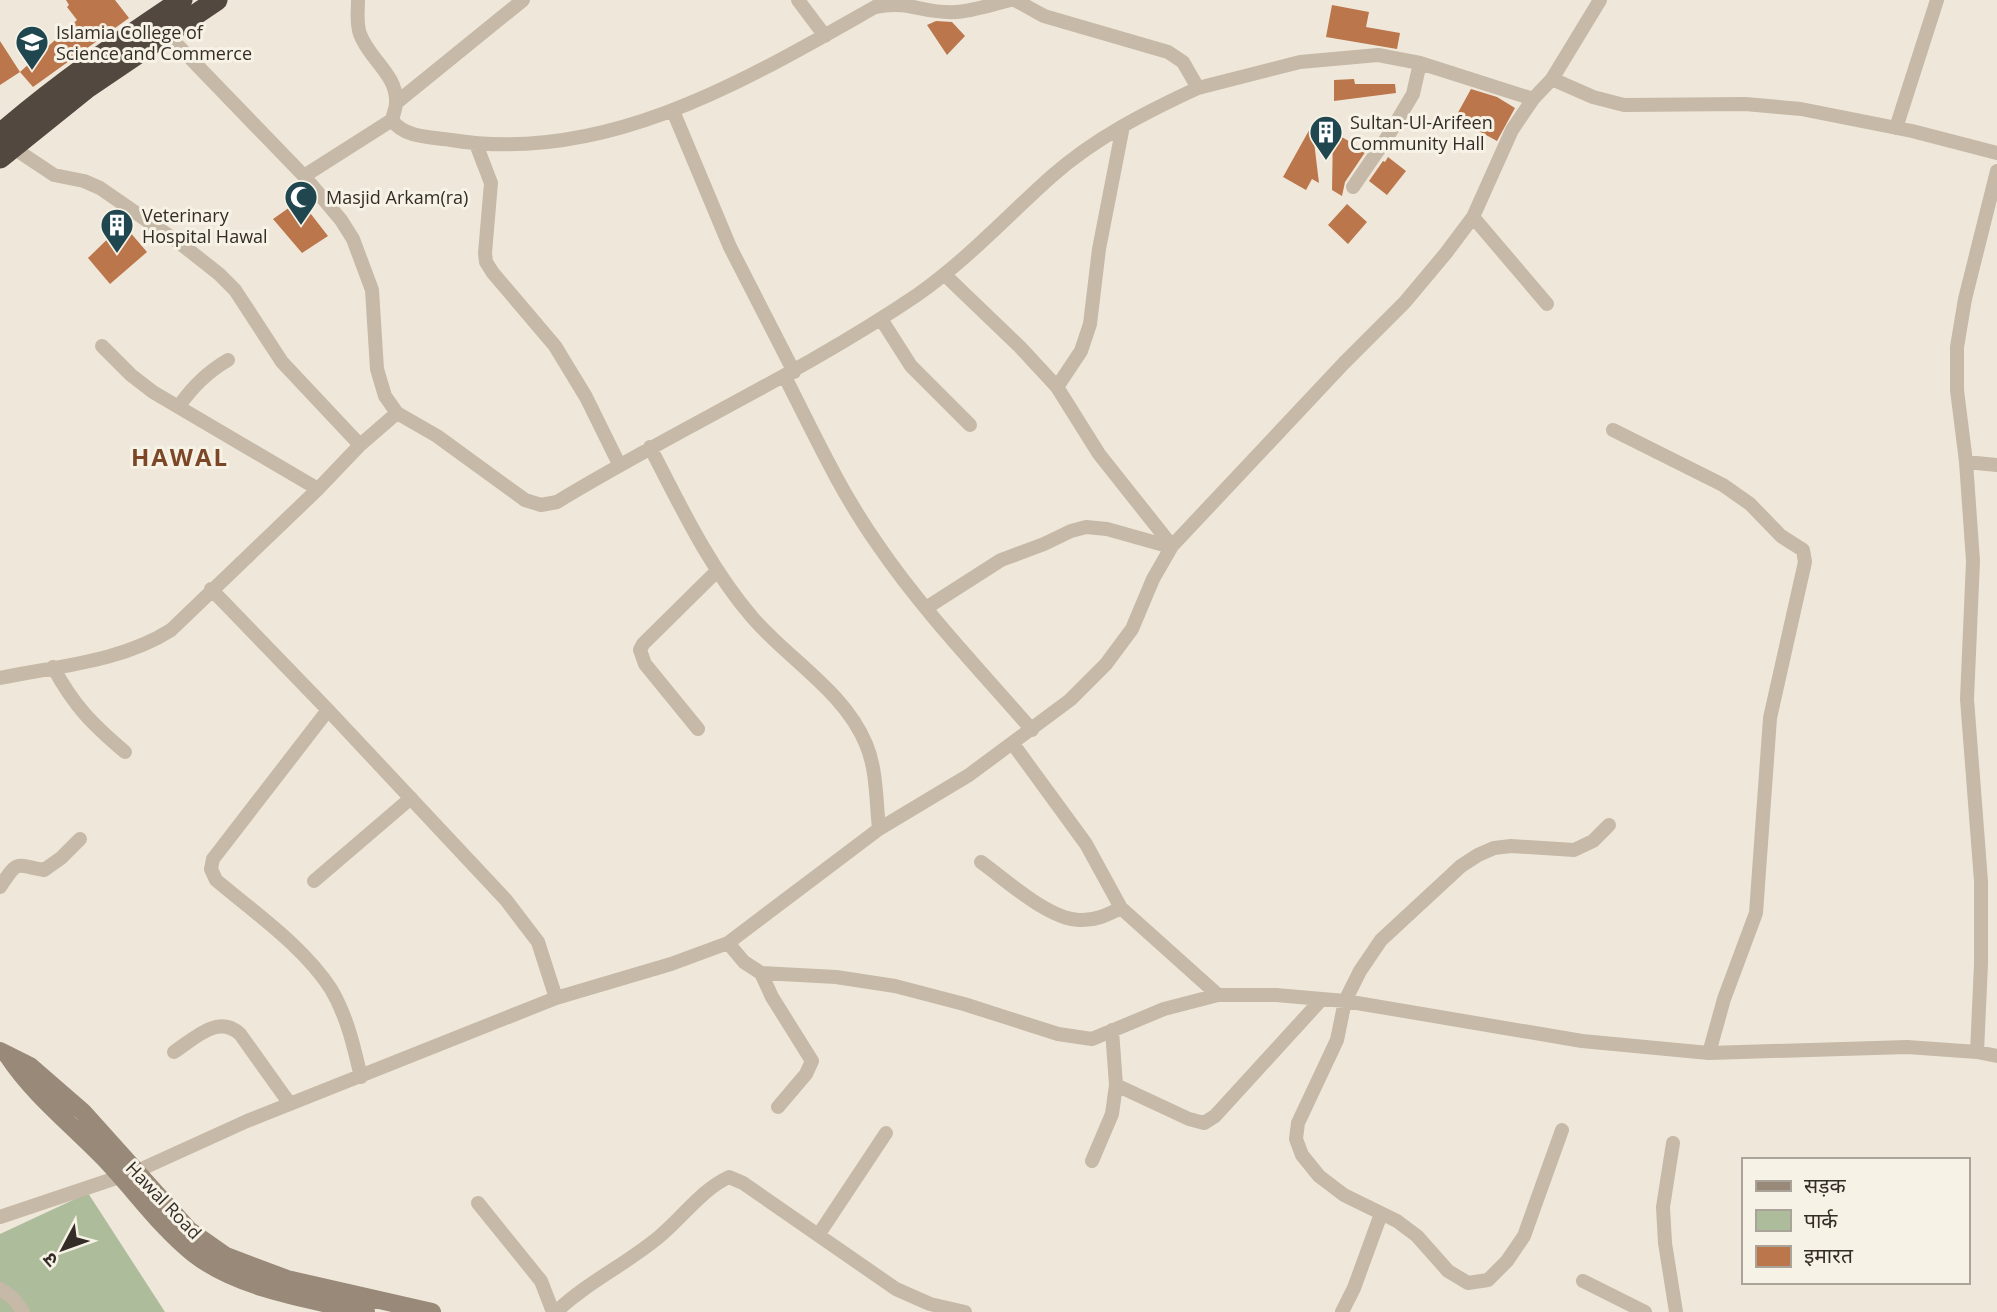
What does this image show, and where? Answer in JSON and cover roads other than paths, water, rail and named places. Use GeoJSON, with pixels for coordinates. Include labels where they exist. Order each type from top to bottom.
{"type":"FeatureCollection","features":[{"type":"Feature","properties":{"kind":"highway"},"geometry":{"type":"LineString","coordinates":[[160,27],[182,0]]}},
{"type":"Feature","properties":{"kind":"highway"},"geometry":{"type":"LineString","coordinates":[[4,146],[45,95],[160,27],[217,0]]}},
{"type":"Feature","properties":{"kind":"main road","name":"Hawal Road"},"geometry":{"type":"LineString","coordinates":[[4,1053],[30,1066],[83,1112],[129,1173],[189,1230],[226,1256],[287,1279],[432,1312]]}},
{"type":"Feature","properties":{"kind":"main road","name":"Hawal Road"},"geometry":{"type":"LineString","coordinates":[[129,1173],[144,1205],[174,1237],[222,1272],[268,1288],[366,1312]]}},
{"type":"Feature","properties":{"kind":"street"},"geometry":{"type":"LineString","coordinates":[[304,176],[393,120],[396,103],[388,75],[360,34],[357,22],[358,0]]}},
{"type":"Feature","properties":{"kind":"street"},"geometry":{"type":"LineString","coordinates":[[396,103],[523,0]]}},
{"type":"Feature","properties":{"kind":"street"},"geometry":{"type":"LineString","coordinates":[[798,0],[825,36]]}},
{"type":"Feature","properties":{"kind":"street"},"geometry":{"type":"LineString","coordinates":[[393,120],[401,129],[412,134],[476,144],[546,143],[621,129],[673,111],[825,36],[875,7],[892,1],[957,12],[980,3],[1013,0],[1044,16],[1168,52],[1183,62],[1198,88]]}},
{"type":"Feature","properties":{"kind":"street"},"geometry":{"type":"LineString","coordinates":[[0,1217],[129,1173],[247,1121],[556,999],[671,964],[728,943],[879,829],[969,775],[1032,730],[1070,700],[1106,664],[1132,629],[1153,579],[1172,547],[1335,372],[1405,302],[1473,217],[1512,130],[1533,99],[1552,79],[1600,0]]}},
{"type":"Feature","properties":{"kind":"street"},"geometry":{"type":"LineString","coordinates":[[1896,128],[1937,0]]}},
{"type":"Feature","properties":{"kind":"street"},"geometry":{"type":"LineString","coordinates":[[160,27],[304,176],[341,220],[353,239],[365,266],[373,301],[377,369],[385,396],[397,413],[437,436],[525,500],[541,505],[557,502],[619,464],[789,374],[881,319],[945,275],[1052,175],[1088,146],[1198,88],[1312,61],[1378,55],[1420,63],[1533,99]]}},
{"type":"Feature","properties":{"kind":"street"},"geometry":{"type":"LineString","coordinates":[[1353,187],[1413,94],[1420,63]]}},
{"type":"Feature","properties":{"kind":"street"},"geometry":{"type":"LineString","coordinates":[[1552,79],[1593,97],[1624,105],[1745,104],[1801,109],[1896,128],[1997,153]]}},
{"type":"Feature","properties":{"kind":"street"},"geometry":{"type":"LineString","coordinates":[[673,111],[730,247],[844,491],[878,546],[926,608],[1032,730]]}},
{"type":"Feature","properties":{"kind":"street"},"geometry":{"type":"LineString","coordinates":[[1057,387],[1081,351],[1090,324],[1100,249],[1124,126]]}},
{"type":"Feature","properties":{"kind":"street"},"geometry":{"type":"LineString","coordinates":[[476,144],[491,183],[485,241],[486,262],[492,273],[555,346],[586,397],[619,464]]}},
{"type":"Feature","properties":{"kind":"street"},"geometry":{"type":"LineString","coordinates":[[4,146],[54,175],[84,181],[100,188],[219,274],[247,306],[282,362],[360,445]]}},
{"type":"Feature","properties":{"kind":"street"},"geometry":{"type":"LineString","coordinates":[[1977,1052],[1981,964],[1980,881],[1966,699],[1973,561],[1966,462],[1957,390],[1957,347],[1965,299],[1997,171]]}},
{"type":"Feature","properties":{"kind":"street"},"geometry":{"type":"LineString","coordinates":[[1473,217],[1547,304]]}},
{"type":"Feature","properties":{"kind":"street"},"geometry":{"type":"LineString","coordinates":[[945,275],[1020,347],[1057,387],[1099,454],[1172,547]]}},
{"type":"Feature","properties":{"kind":"street"},"geometry":{"type":"LineString","coordinates":[[881,319],[911,366],[970,425]]}},
{"type":"Feature","properties":{"kind":"street"},"geometry":{"type":"LineString","coordinates":[[102,346],[142,384],[318,489]]}},
{"type":"Feature","properties":{"kind":"street"},"geometry":{"type":"LineString","coordinates":[[179,406],[201,378],[228,360]]}},
{"type":"Feature","properties":{"kind":"street"},"geometry":{"type":"LineString","coordinates":[[0,678],[119,654],[150,643],[171,630],[360,445],[397,413]]}},
{"type":"Feature","properties":{"kind":"street"},"geometry":{"type":"LineString","coordinates":[[1613,430],[1723,485],[1750,504],[1781,536],[1803,550],[1805,562],[1770,718],[1755,914],[1724,999],[1709,1053]]}},
{"type":"Feature","properties":{"kind":"street"},"geometry":{"type":"LineString","coordinates":[[650,447],[717,571],[752,618],[835,698],[855,722],[867,745],[875,779],[879,829]]}},
{"type":"Feature","properties":{"kind":"street"},"geometry":{"type":"LineString","coordinates":[[1966,462],[1997,465]]}},
{"type":"Feature","properties":{"kind":"street"},"geometry":{"type":"LineString","coordinates":[[926,608],[1001,560],[1086,527],[1107,529],[1172,547]]}},
{"type":"Feature","properties":{"kind":"street"},"geometry":{"type":"LineString","coordinates":[[698,729],[645,664],[640,650],[717,571]]}},
{"type":"Feature","properties":{"kind":"street"},"geometry":{"type":"LineString","coordinates":[[211,589],[506,900],[538,943],[556,999]]}},
{"type":"Feature","properties":{"kind":"street"},"geometry":{"type":"LineString","coordinates":[[53,667],[75,705],[91,723],[125,752]]}},
{"type":"Feature","properties":{"kind":"street"},"geometry":{"type":"LineString","coordinates":[[328,710],[213,859],[211,869],[216,880],[285,940],[331,989],[349,1028],[361,1077]]}},
{"type":"Feature","properties":{"kind":"street"},"geometry":{"type":"LineString","coordinates":[[1013,744],[1086,844],[1121,908],[1218,995]]}},
{"type":"Feature","properties":{"kind":"street"},"geometry":{"type":"LineString","coordinates":[[314,881],[411,798]]}},
{"type":"Feature","properties":{"kind":"street"},"geometry":{"type":"LineString","coordinates":[[1562,1130],[1524,1236],[1507,1261],[1488,1280],[1468,1283],[1448,1271],[1416,1236],[1397,1221],[1344,1195],[1319,1176],[1302,1155],[1296,1139],[1298,1123],[1337,1040],[1345,1001],[1360,971],[1381,940],[1461,866],[1478,855],[1494,848],[1511,846],[1574,850],[1593,841],[1609,825]]}},
{"type":"Feature","properties":{"kind":"street"},"geometry":{"type":"LineString","coordinates":[[0,887],[18,865],[26,864],[44,870],[80,839]]}},
{"type":"Feature","properties":{"kind":"street"},"geometry":{"type":"LineString","coordinates":[[981,862],[1040,905],[1061,916],[1078,920],[1098,919],[1121,908]]}},
{"type":"Feature","properties":{"kind":"street"},"geometry":{"type":"LineString","coordinates":[[728,943],[744,962],[761,973],[836,977],[895,986],[964,1004],[1058,1034],[1092,1039],[1164,1009],[1218,995],[1276,995],[1345,1001],[1582,1041],[1709,1053],[1908,1047],[1997,1056]]}},
{"type":"Feature","properties":{"kind":"street"},"geometry":{"type":"LineString","coordinates":[[761,973],[772,997],[812,1061],[806,1074],[778,1107]]}},
{"type":"Feature","properties":{"kind":"street"},"geometry":{"type":"LineString","coordinates":[[1116,1085],[1189,1119],[1204,1123],[1215,1116],[1321,1000]]}},
{"type":"Feature","properties":{"kind":"street"},"geometry":{"type":"LineString","coordinates":[[174,1052],[206,1031],[220,1025],[232,1027],[240,1034],[290,1104]]}},
{"type":"Feature","properties":{"kind":"street"},"geometry":{"type":"LineString","coordinates":[[1092,1161],[1112,1114],[1116,1085],[1112,1030]]}},
{"type":"Feature","properties":{"kind":"street"},"geometry":{"type":"LineString","coordinates":[[819,1234],[886,1133]]}},
{"type":"Feature","properties":{"kind":"street"},"geometry":{"type":"LineString","coordinates":[[1673,1143],[1663,1208],[1665,1243],[1676,1312]]}},
{"type":"Feature","properties":{"kind":"street"},"geometry":{"type":"LineString","coordinates":[[478,1203],[541,1281],[554,1312],[571,1297],[659,1237],[715,1183],[729,1177],[743,1183],[896,1289],[945,1310],[965,1312]]}},
{"type":"Feature","properties":{"kind":"street"},"geometry":{"type":"LineString","coordinates":[[1342,1312],[1354,1288],[1381,1214]]}},
{"type":"Feature","properties":{"kind":"street"},"geometry":{"type":"LineString","coordinates":[[1583,1281],[1645,1312]]}},
{"type":"Feature","properties":{"kind":"street"},"geometry":{"type":"LineString","coordinates":[[0,1289],[13,1298],[23,1312]]}},
{"type":"Feature","properties":{"kind":"place","name":"Islamia College of Science and Commerce"},"geometry":{"type":"Point","coordinates":[32,72]}},
{"type":"Feature","properties":{"kind":"place","name":"Sultan-Ul-Arifeen Community Hall"},"geometry":{"type":"Point","coordinates":[1326,162]}},
{"type":"Feature","properties":{"kind":"place","name":"Masjid Arkam(ra)"},"geometry":{"type":"Point","coordinates":[301,227]}},
{"type":"Feature","properties":{"kind":"place","name":"Veterinary Hospital Hawal"},"geometry":{"type":"Point","coordinates":[117,255]}},
{"type":"Feature","properties":{"kind":"district","name":"HAWAL"},"geometry":{"type":"Point","coordinates":[180,456]}}]}
